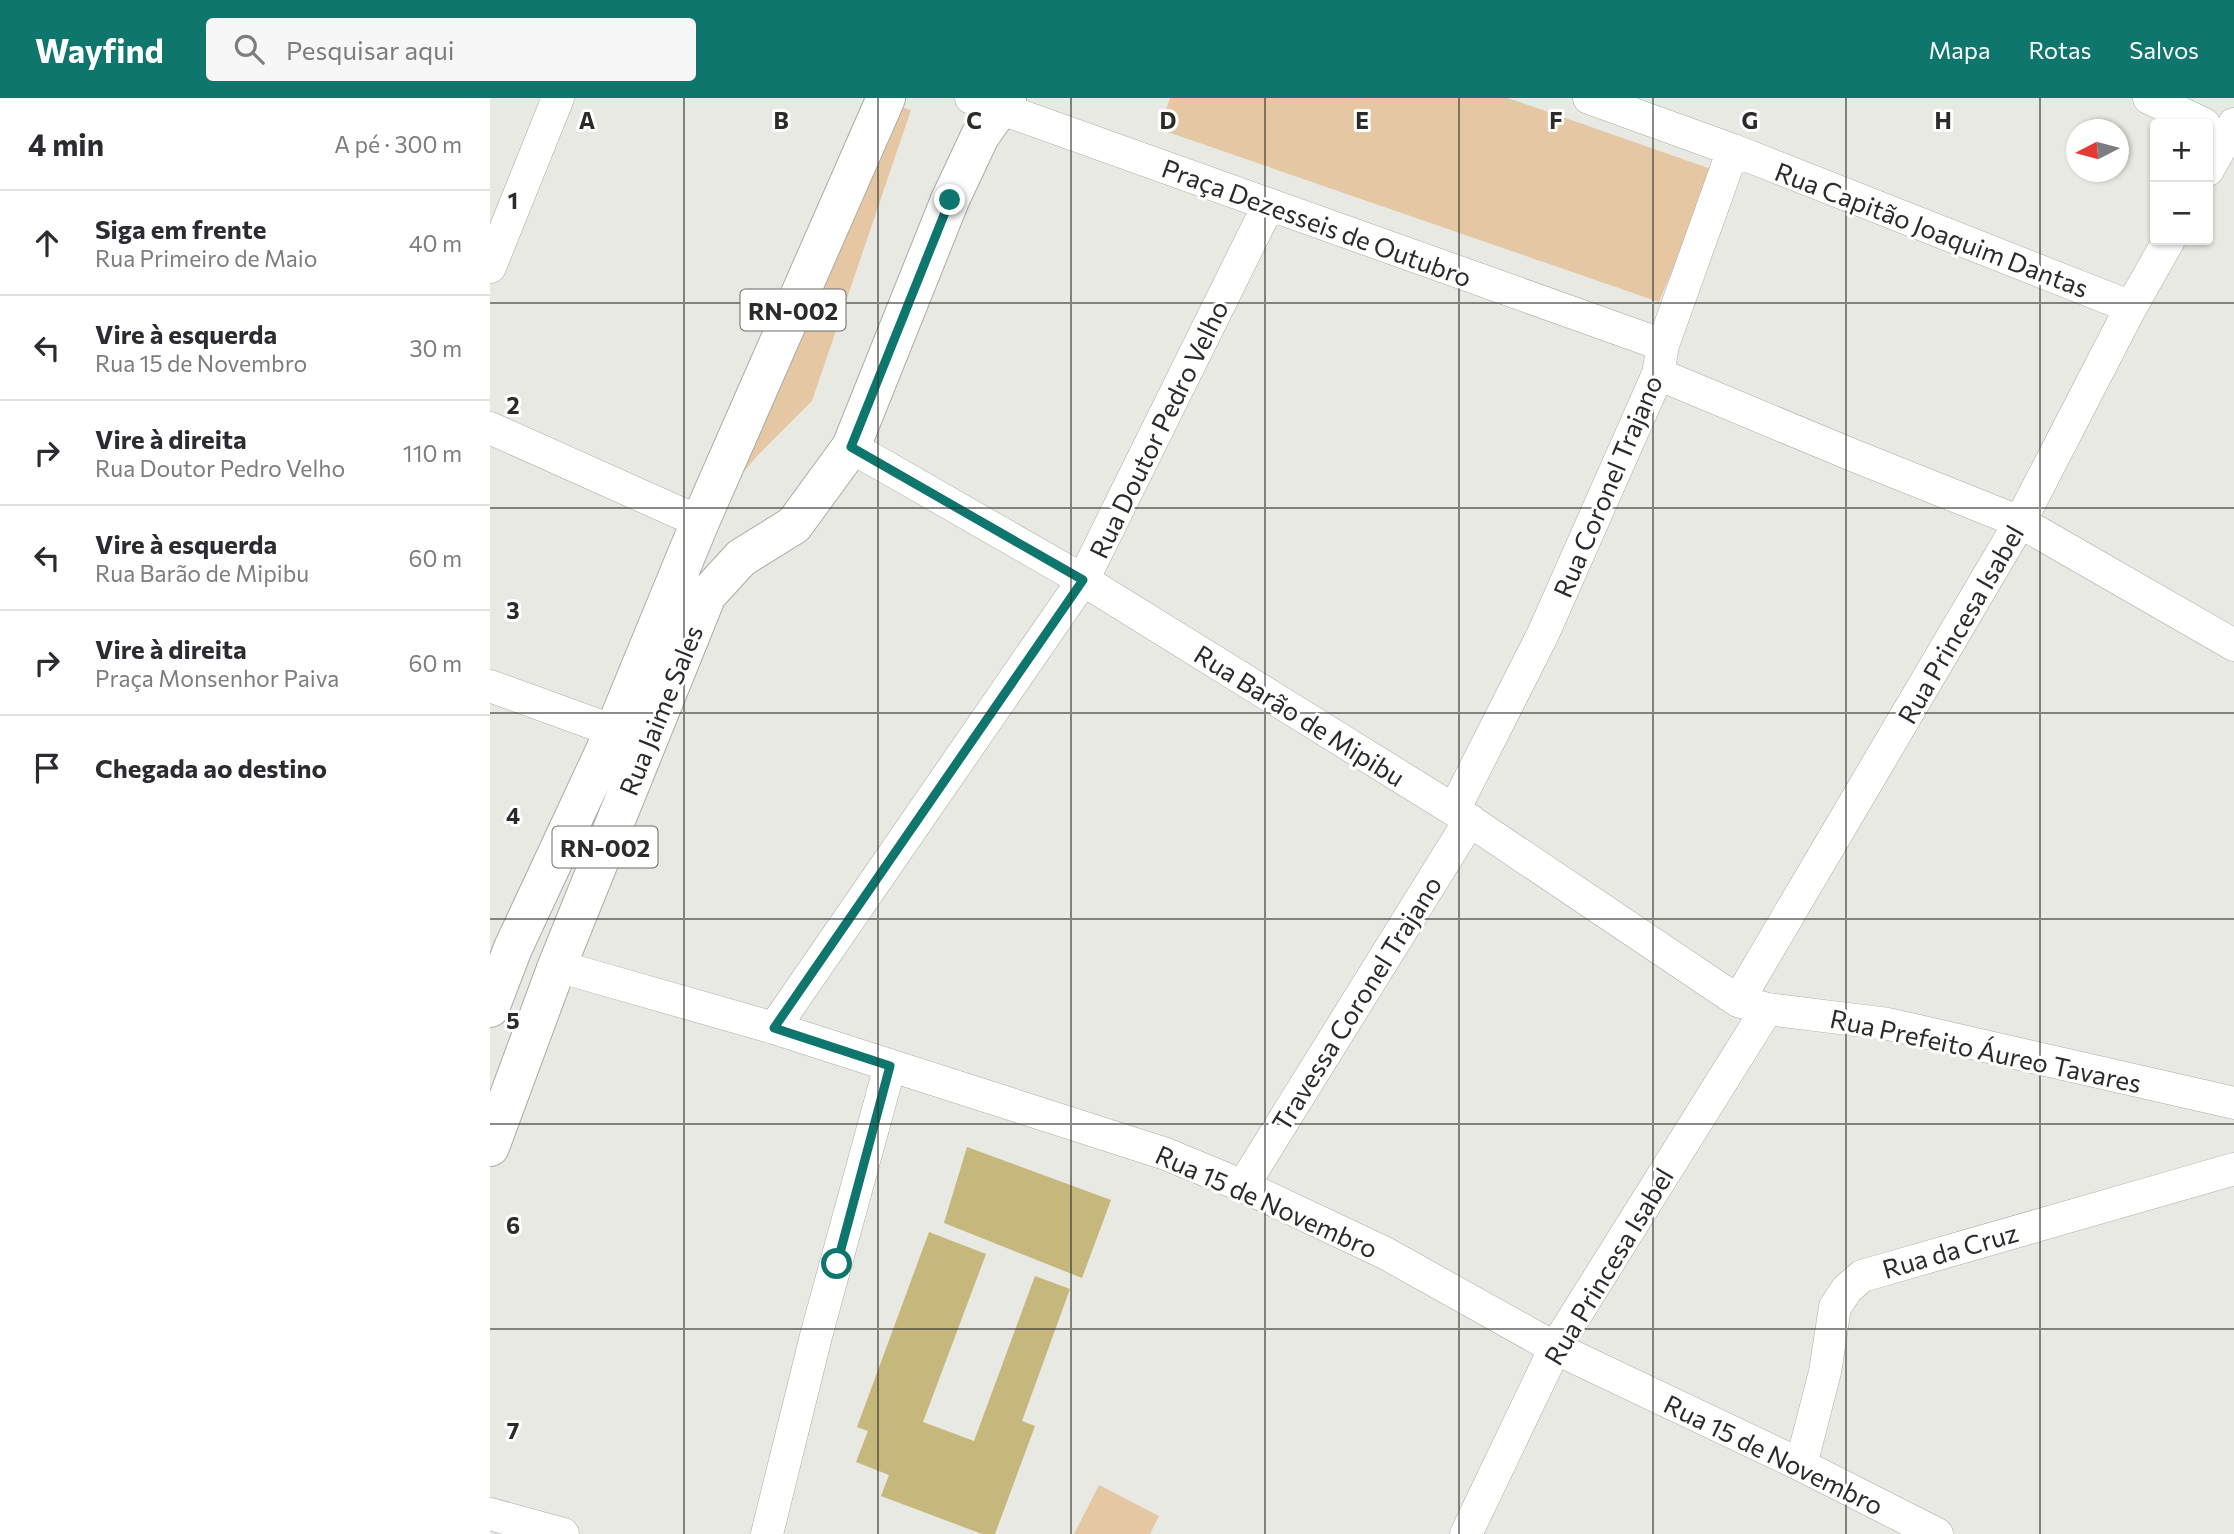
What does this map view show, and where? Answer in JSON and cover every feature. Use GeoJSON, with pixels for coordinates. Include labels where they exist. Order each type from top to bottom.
{"type":"FeatureCollection","features":[{"type":"Feature","properties":{"kind":"main road","name":"RN-002"},"geometry":{"type":"LineString","coordinates":[[700,522],[886,98]]}},
{"type":"Feature","properties":{"kind":"main road","name":"RN-002"},"geometry":{"type":"LineString","coordinates":[[851,447],[992,102]]}},
{"type":"Feature","properties":{"kind":"main road","name":"Rua Jaime Sales"},"geometry":{"type":"LineString","coordinates":[[490,1147],[557,966],[706,595],[741,558],[794,525],[851,447]]}},
{"type":"Feature","properties":{"kind":"main road","name":"Rua Jaime Sales"},"geometry":{"type":"LineString","coordinates":[[490,1008],[502,945],[614,731],[700,522]]}},
{"type":"Feature","properties":{"kind":"street"},"geometry":{"type":"LineString","coordinates":[[490,267],[558,98]]}},
{"type":"Feature","properties":{"kind":"street","name":"Rua Capitão Joaquim Dantas"},"geometry":{"type":"LineString","coordinates":[[1589,98],[1733,150],[2131,307]]}},
{"type":"Feature","properties":{"kind":"street"},"geometry":{"type":"LineString","coordinates":[[2149,98],[2222,130],[2213,156]]}},
{"type":"Feature","properties":{"kind":"street","name":"Praça Dezesseis de Outubro"},"geometry":{"type":"LineString","coordinates":[[992,102],[1269,204],[1661,359],[1850,454],[2020,522],[2234,645]]}},
{"type":"Feature","properties":{"kind":"street","name":"Rua Coronel Trajano"},"geometry":{"type":"LineString","coordinates":[[1462,815],[1661,359],[1733,150]]}},
{"type":"Feature","properties":{"kind":"street","name":"Rua Doutor Pedro Velho"},"geometry":{"type":"LineString","coordinates":[[774,1028],[1083,580],[1269,204]]}},
{"type":"Feature","properties":{"kind":"street","name":"Rua Princesa Isabel"},"geometry":{"type":"LineString","coordinates":[[1466,1534],[1555,1348],[1753,1004],[2020,522],[2131,307],[2166,245]]}},
{"type":"Feature","properties":{"kind":"street"},"geometry":{"type":"LineString","coordinates":[[490,428],[700,522]]}},
{"type":"Feature","properties":{"kind":"street","name":"Rua Barão de Mipibu"},"geometry":{"type":"LineString","coordinates":[[851,447],[1083,580],[1462,815],[1753,1004]]}},
{"type":"Feature","properties":{"kind":"street"},"geometry":{"type":"LineString","coordinates":[[490,686],[614,731]]}},
{"type":"Feature","properties":{"kind":"street","name":"Travessa Coronel Trajano"},"geometry":{"type":"LineString","coordinates":[[1242,1186],[1462,815]]}},
{"type":"Feature","properties":{"kind":"street","name":"Rua 15 de Novembro"},"geometry":{"type":"LineString","coordinates":[[557,966],[774,1028],[1154,1150],[1242,1186],[1385,1252],[1555,1348],[1801,1465],[1928,1532]]}},
{"type":"Feature","properties":{"kind":"street","name":"Rua Prefeito Áureo Tavares"},"geometry":{"type":"LineString","coordinates":[[1753,1004],[1888,1024],[2234,1103]]}},
{"type":"Feature","properties":{"kind":"street"},"geometry":{"type":"LineString","coordinates":[[767,1534],[816,1336],[890,1066]]}},
{"type":"Feature","properties":{"kind":"street","name":"Rua da Cruz"},"geometry":{"type":"LineString","coordinates":[[1801,1465],[1825,1372],[1835,1307],[1846,1289],[1862,1276],[2234,1169]]}},
{"type":"Feature","properties":{"kind":"street"},"geometry":{"type":"LineString","coordinates":[[490,1514],[563,1534]]}},
{"type":"Feature","properties":{"kind":"shaded area"},"geometry":{"type":"Polygon","coordinates":[[[864,98],[911,110],[812,401],[758,455],[722,497],[697,484],[864,98]]]}},
{"type":"Feature","properties":{"kind":"shaded area"},"geometry":{"type":"Polygon","coordinates":[[[1170,98],[1508,98],[1714,170],[1659,302],[1159,129],[1170,98]]]}},
{"type":"Feature","properties":{"kind":"shaded area"},"geometry":{"type":"Polygon","coordinates":[[[1099,1485],[1159,1516],[1150,1534],[1074,1534],[1099,1485]]]}},
{"type":"Feature","properties":{"kind":"building"},"geometry":{"type":"Polygon","coordinates":[[[967,1147],[1111,1200],[1082,1278],[944,1223],[967,1147]]]}},
{"type":"Feature","properties":{"kind":"building"},"geometry":{"type":"Polygon","coordinates":[[[929,1232],[986,1254],[923,1422],[974,1441],[1035,1276],[1070,1289],[1022,1421],[1035,1426],[995,1534],[982,1534],[881,1496],[889,1475],[856,1462],[868,1431],[857,1427],[929,1232]]]}},
{"type":"Feature","properties":{"kind":"route"},"geometry":{"type":"LineString","coordinates":[[837,1264],[890,1066],[774,1028],[1083,580],[851,447],[950,200]]}}]}
